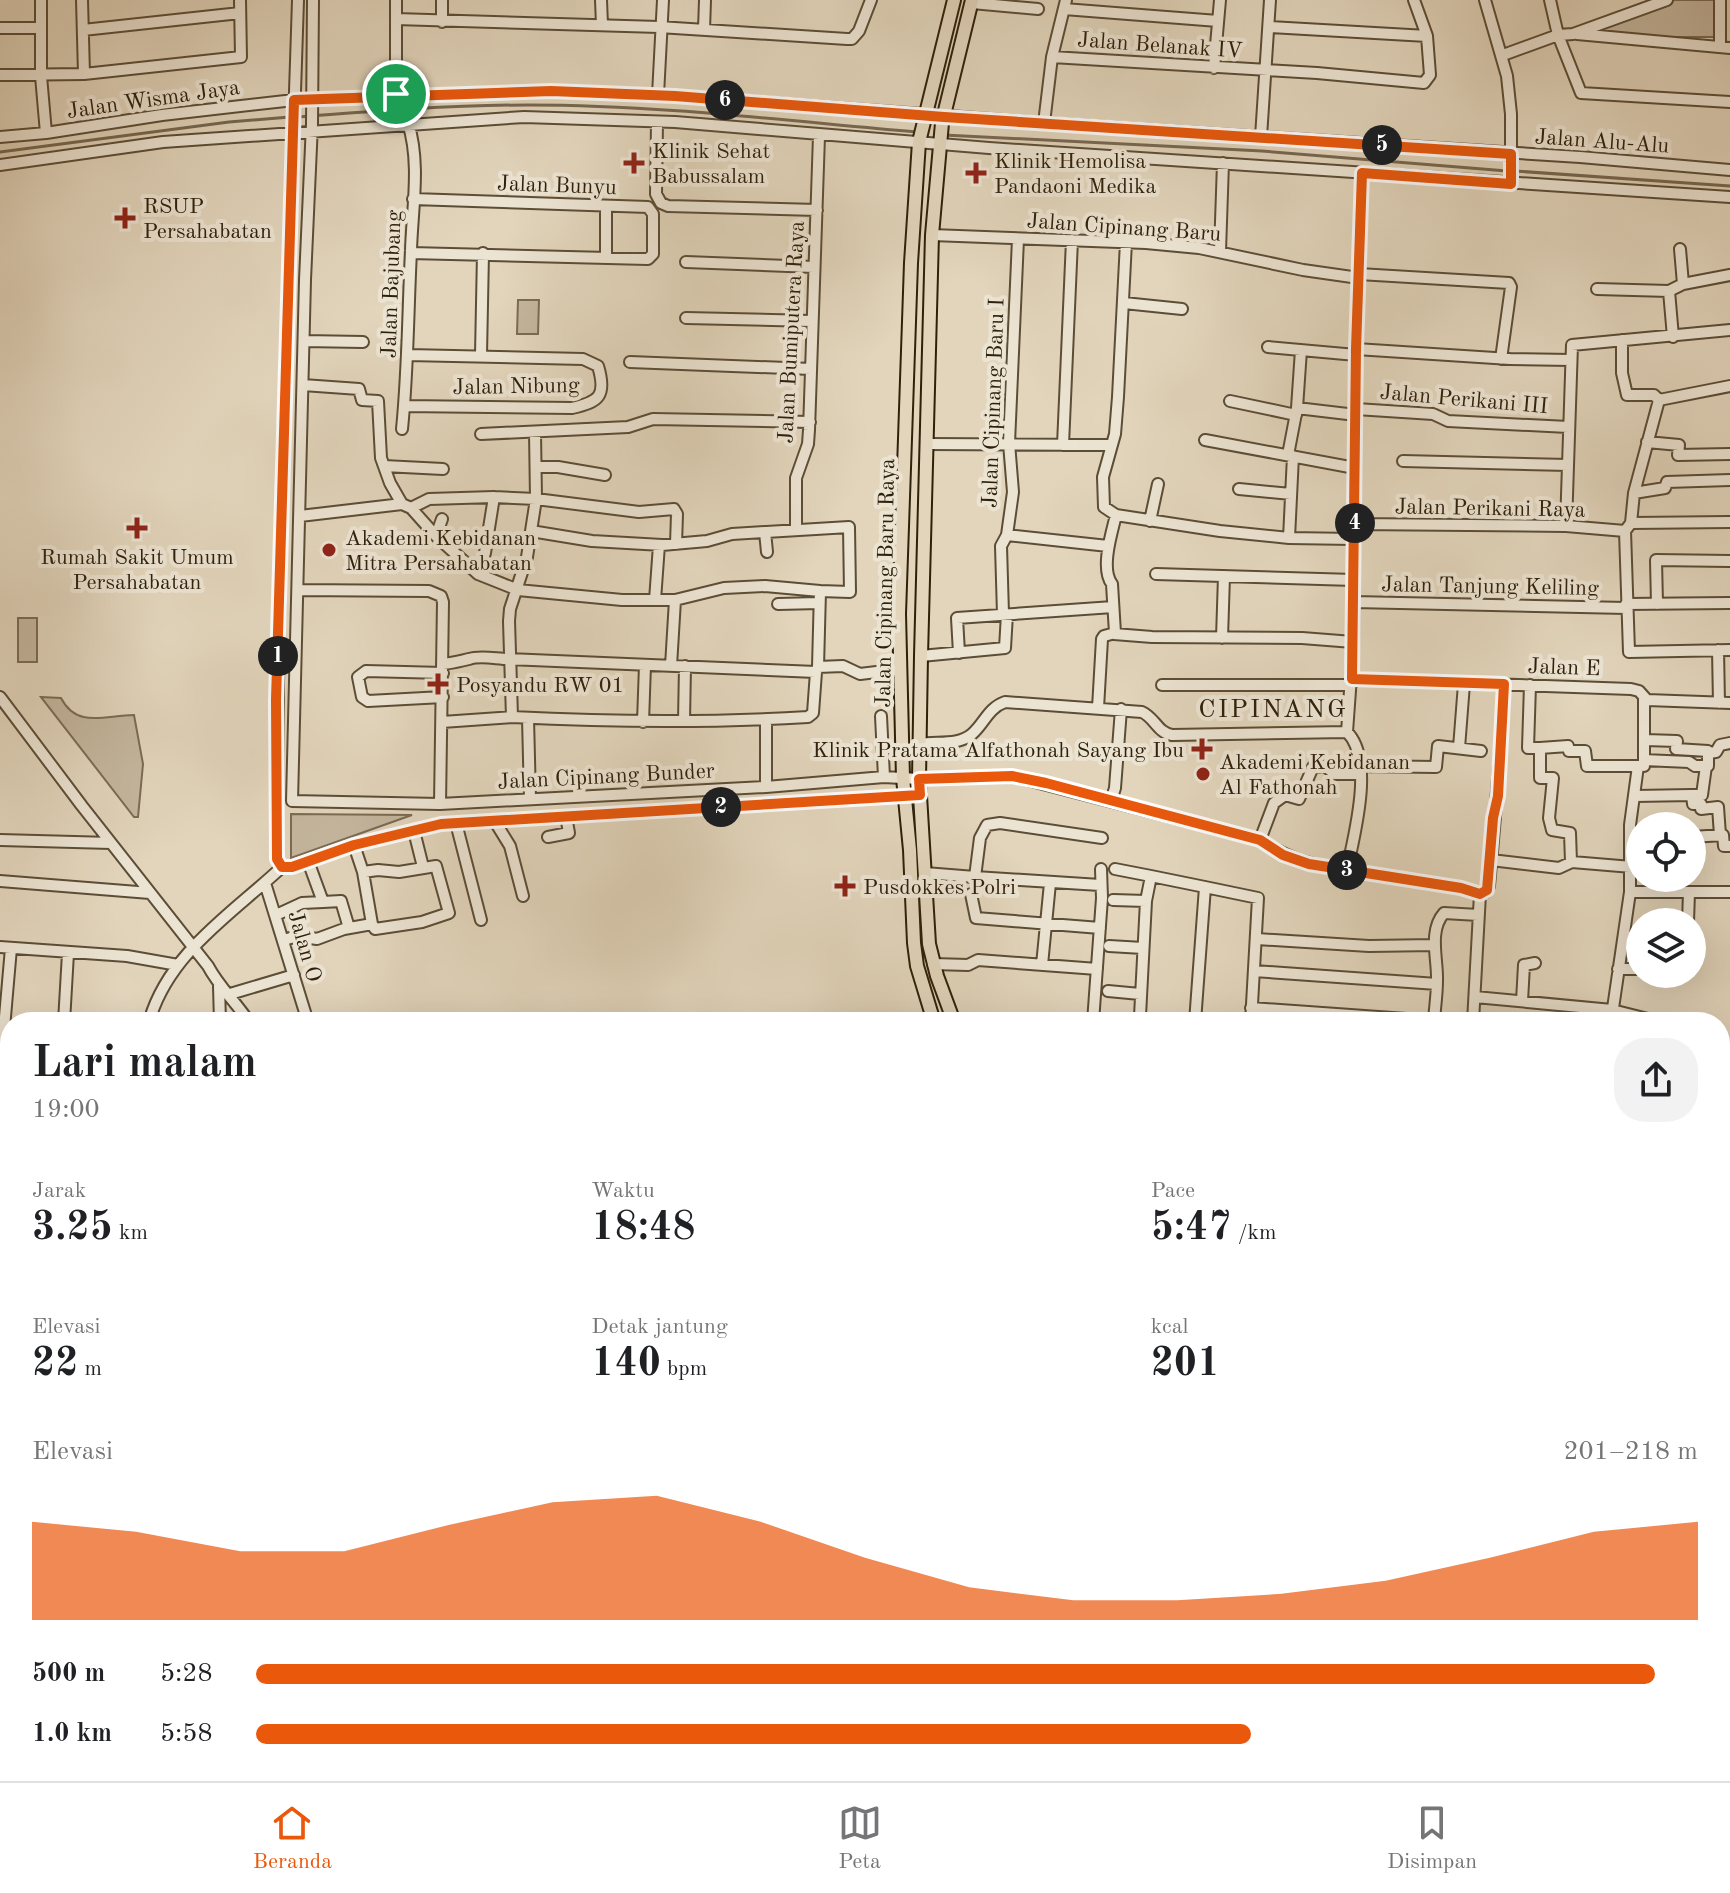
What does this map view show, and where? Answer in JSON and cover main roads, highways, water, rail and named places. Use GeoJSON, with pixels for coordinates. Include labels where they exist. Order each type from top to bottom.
{"type":"FeatureCollection","features":[{"type":"Feature","properties":{"kind":"main road","name":"Jalan Cipinang Baru Raya"},"geometry":{"type":"LineString","coordinates":[[931,1012],[917,966],[903,778],[899,614],[910,291],[922,128],[954,0]]}},
{"type":"Feature","properties":{"kind":"main road","name":"Jalan Cipinang Baru Raya"},"geometry":{"type":"LineString","coordinates":[[950,1012],[933,964],[925,873],[919,779],[921,656],[932,235],[943,120],[972,1]]}},
{"type":"Feature","properties":{"kind":"waterway"},"geometry":{"type":"LineString","coordinates":[[298,117],[470,106],[577,106],[723,114],[917,132]]}},
{"type":"Feature","properties":{"kind":"waterway"},"geometry":{"type":"LineString","coordinates":[[0,152],[290,117]]}},
{"type":"Feature","properties":{"kind":"waterway"},"geometry":{"type":"LineString","coordinates":[[944,135],[1262,151],[1507,171]]}},
{"type":"Feature","properties":{"kind":"waterway"},"geometry":{"type":"LineString","coordinates":[[1515,171],[1730,186]]}},
{"type":"Feature","properties":{"kind":"place","name":"Klinik Sehat Babussalam"},"geometry":{"type":"Point","coordinates":[634,163]}},
{"type":"Feature","properties":{"kind":"place","name":"Klinik Hemolisa Pandaoni Medika"},"geometry":{"type":"Point","coordinates":[976,173]}},
{"type":"Feature","properties":{"kind":"place","name":"RSUP Persahabatan"},"geometry":{"type":"Point","coordinates":[125,218]}},
{"type":"Feature","properties":{"kind":"place","name":"Rumah Sakit Umum Persahabatan"},"geometry":{"type":"Point","coordinates":[137,528]}},
{"type":"Feature","properties":{"kind":"place","name":"Akademi Kebidanan Mitra Persahabatan"},"geometry":{"type":"Point","coordinates":[329,550]}},
{"type":"Feature","properties":{"kind":"place","name":"Posyandu RW 01"},"geometry":{"type":"Point","coordinates":[438,684]}},
{"type":"Feature","properties":{"kind":"place","name":"Klinik Pratama Alfathonah Sayang Ibu"},"geometry":{"type":"Point","coordinates":[1202,749]}},
{"type":"Feature","properties":{"kind":"place","name":"Akademi Kebidanan Al Fathonah"},"geometry":{"type":"Point","coordinates":[1203,774]}},
{"type":"Feature","properties":{"kind":"place","name":"Pusdokkes Polri"},"geometry":{"type":"Point","coordinates":[845,886]}},
{"type":"Feature","properties":{"kind":"district","name":"CIPINANG"},"geometry":{"type":"Point","coordinates":[1273,708]}}]}
